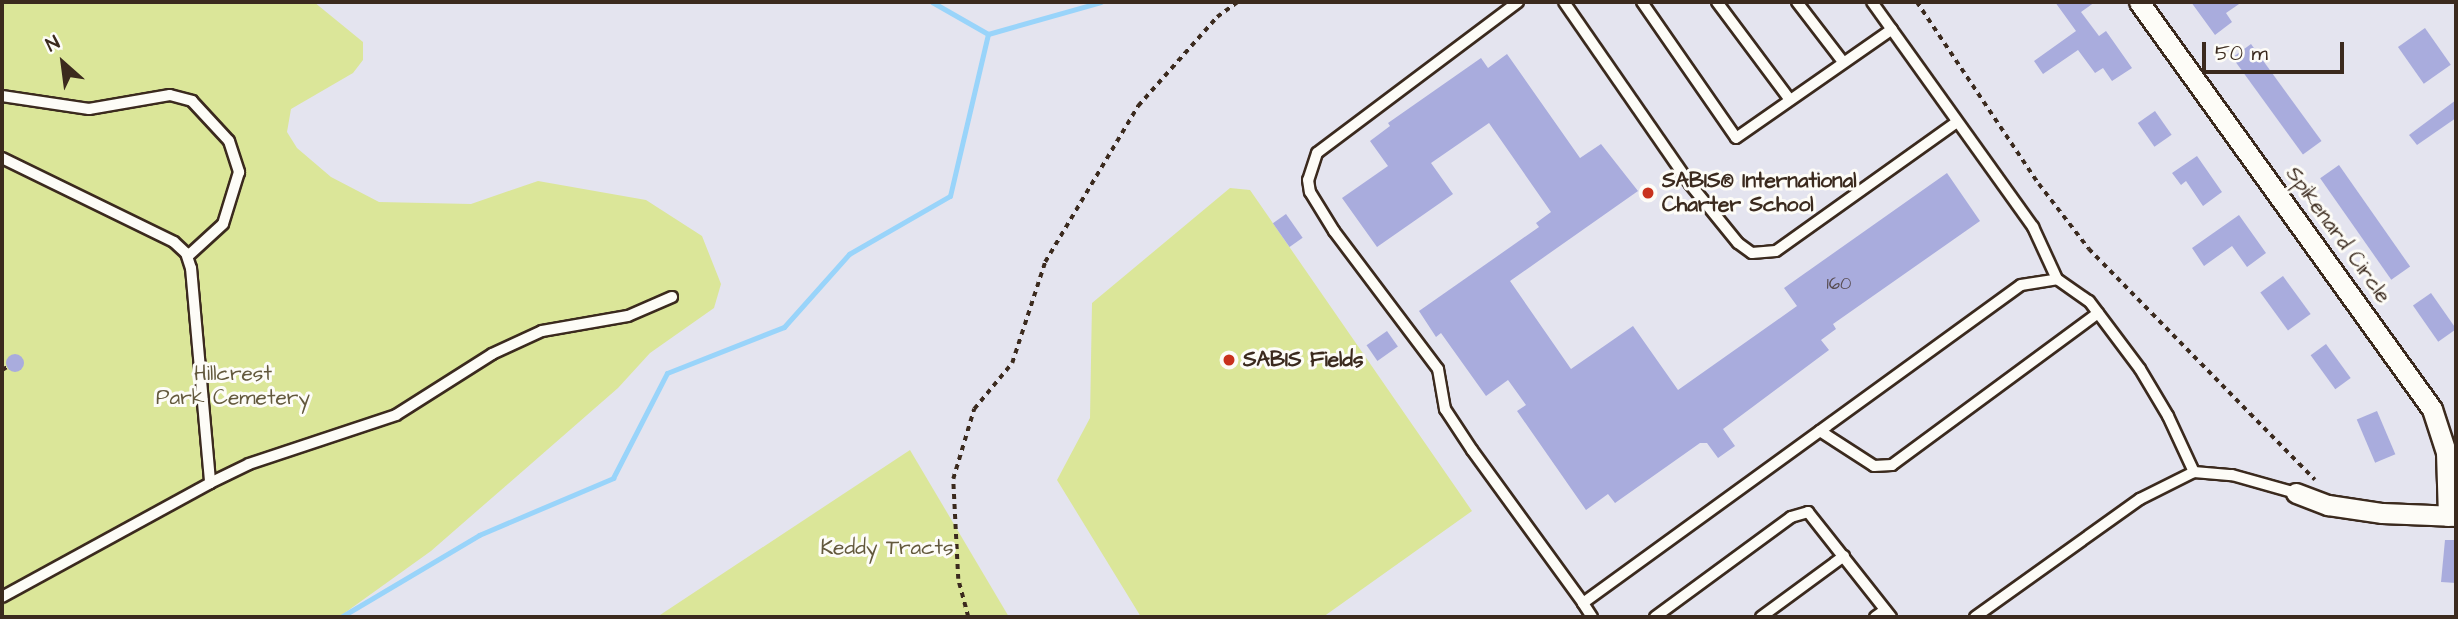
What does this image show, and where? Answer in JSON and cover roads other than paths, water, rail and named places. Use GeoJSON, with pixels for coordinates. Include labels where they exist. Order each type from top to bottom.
{"type":"FeatureCollection","features":[{"type":"Feature","properties":{"kind":"street","name":"Spikenard Circle"},"geometry":{"type":"LineString","coordinates":[[2139,2],[2432,409],[2446,452],[2452,516]]}},
{"type":"Feature","properties":{"kind":"street"},"geometry":{"type":"LineString","coordinates":[[2296,493],[2328,505],[2382,513],[2452,516]]}},
{"type":"Feature","properties":{"kind":"lane"},"geometry":{"type":"LineString","coordinates":[[1518,2],[1317,153],[1308,180],[1310,192],[1334,230],[1438,369],[1445,409],[1592,617]]}},
{"type":"Feature","properties":{"kind":"lane"},"geometry":{"type":"LineString","coordinates":[[1564,2],[1690,184],[1738,243],[1752,253],[1776,251],[1957,122]]}},
{"type":"Feature","properties":{"kind":"lane"},"geometry":{"type":"LineString","coordinates":[[1642,2],[1736,138],[1892,29]]}},
{"type":"Feature","properties":{"kind":"lane"},"geometry":{"type":"LineString","coordinates":[[1717,2],[1790,100]]}},
{"type":"Feature","properties":{"kind":"lane"},"geometry":{"type":"LineString","coordinates":[[1797,2],[1843,62]]}},
{"type":"Feature","properties":{"kind":"lane"},"geometry":{"type":"LineString","coordinates":[[1871,2],[2033,227],[2057,279],[2089,301],[2098,313],[2168,416],[2194,472]]}},
{"type":"Feature","properties":{"kind":"lane"},"geometry":{"type":"LineString","coordinates":[[2,96],[89,109],[170,94],[192,101],[229,141],[239,172],[223,224],[188,256]]}},
{"type":"Feature","properties":{"kind":"lane"},"geometry":{"type":"LineString","coordinates":[[2,158],[174,242],[188,256],[210,482]]}},
{"type":"Feature","properties":{"kind":"lane"},"geometry":{"type":"LineString","coordinates":[[1583,603],[2021,285],[2057,279]]}},
{"type":"Feature","properties":{"kind":"lane"},"geometry":{"type":"LineString","coordinates":[[2,597],[210,482],[249,464],[396,415],[492,354],[542,331],[628,316],[672,296]]}},
{"type":"Feature","properties":{"kind":"lane"},"geometry":{"type":"LineString","coordinates":[[1820,431],[1874,466],[1892,465],[2098,313]]}},
{"type":"Feature","properties":{"kind":"lane"},"geometry":{"type":"LineString","coordinates":[[1975,617],[2140,499],[2194,472],[2232,475],[2296,493]]}},
{"type":"Feature","properties":{"kind":"lane"},"geometry":{"type":"LineString","coordinates":[[1655,617],[1800,512],[1814,514],[1888,614],[1875,617]]}},
{"type":"Feature","properties":{"kind":"lane"},"geometry":{"type":"LineString","coordinates":[[1762,617],[1844,555]]}},
{"type":"Feature","properties":{"kind":"waterway"},"geometry":{"type":"LineString","coordinates":[[932,2],[988,34],[1101,2]]}},
{"type":"Feature","properties":{"kind":"waterway"},"geometry":{"type":"LineString","coordinates":[[341,617],[479,535],[613,478],[667,373],[784,327],[849,254],[950,196],[988,34]]}},
{"type":"Feature","properties":{"kind":"place","name":"SABIS® International Charter School"},"geometry":{"type":"Point","coordinates":[1648,193]}},
{"type":"Feature","properties":{"kind":"place","name":"SABIS Fields"},"geometry":{"type":"Point","coordinates":[1229,360]}},
{"type":"Feature","properties":{"kind":"park label","name":"Hillcrest Park Cemetery"},"geometry":{"type":"Point","coordinates":[233,386]}},
{"type":"Feature","properties":{"kind":"park label","name":"Keddy Tracts"},"geometry":{"type":"Point","coordinates":[887,548]}}]}
